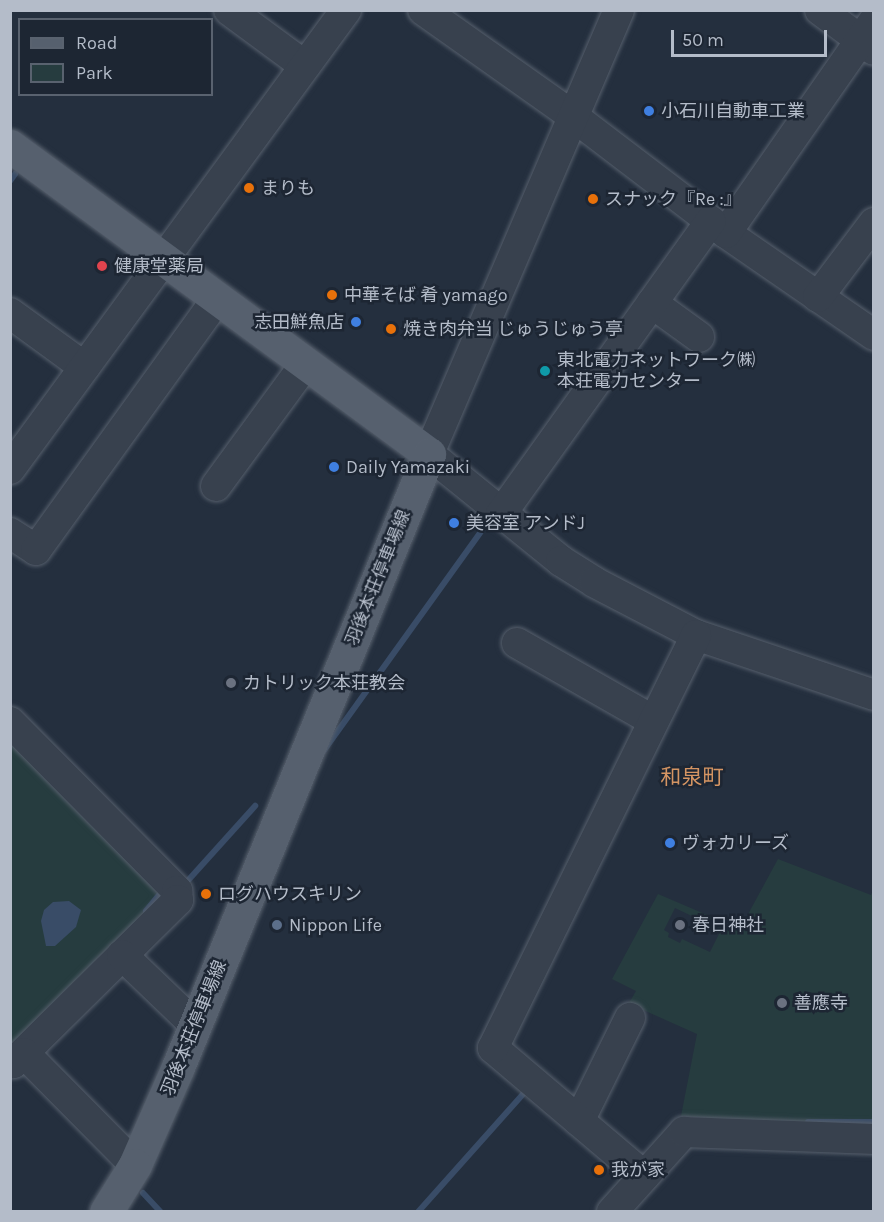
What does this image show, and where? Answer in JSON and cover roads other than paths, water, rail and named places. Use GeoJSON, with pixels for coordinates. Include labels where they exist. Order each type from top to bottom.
{"type":"FeatureCollection","features":[{"type":"Feature","properties":{"kind":"main road"},"geometry":{"type":"LineString","coordinates":[[10,146],[162,260],[429,454]]}},
{"type":"Feature","properties":{"kind":"main road","name":"羽後本荘停車場線"},"geometry":{"type":"LineString","coordinates":[[106,1212],[135,1166],[429,454]]}},
{"type":"Feature","properties":{"kind":"street"},"geometry":{"type":"LineString","coordinates":[[229,10],[305,66]]}},
{"type":"Feature","properties":{"kind":"street"},"geometry":{"type":"LineString","coordinates":[[13,461],[346,10]]}},
{"type":"Feature","properties":{"kind":"street"},"geometry":{"type":"LineString","coordinates":[[423,10],[574,117],[719,227],[873,334]]}},
{"type":"Feature","properties":{"kind":"street"},"geometry":{"type":"LineString","coordinates":[[619,10],[429,454],[501,514],[594,582],[696,634],[873,695]]}},
{"type":"Feature","properties":{"kind":"street"},"geometry":{"type":"LineString","coordinates":[[501,514],[652,303],[719,227],[869,37],[820,10]]}},
{"type":"Feature","properties":{"kind":"street"},"geometry":{"type":"LineString","coordinates":[[818,297],[873,223]]}},
{"type":"Feature","properties":{"kind":"street"},"geometry":{"type":"LineString","coordinates":[[10,533],[36,550],[217,299]]}},
{"type":"Feature","properties":{"kind":"street"},"geometry":{"type":"LineString","coordinates":[[652,303],[699,337]]}},
{"type":"Feature","properties":{"kind":"street"},"geometry":{"type":"LineString","coordinates":[[10,313],[84,367]]}},
{"type":"Feature","properties":{"kind":"street"},"geometry":{"type":"LineString","coordinates":[[216,486],[306,363]]}},
{"type":"Feature","properties":{"kind":"street"},"geometry":{"type":"LineString","coordinates":[[644,1176],[493,1048],[696,634]]}},
{"type":"Feature","properties":{"kind":"street"},"geometry":{"type":"LineString","coordinates":[[517,643],[652,720]]}},
{"type":"Feature","properties":{"kind":"street"},"geometry":{"type":"LineString","coordinates":[[10,722],[177,891],[178,900],[16,1059],[135,1166]]}},
{"type":"Feature","properties":{"kind":"street"},"geometry":{"type":"LineString","coordinates":[[122,955],[195,1025]]}},
{"type":"Feature","properties":{"kind":"street"},"geometry":{"type":"LineString","coordinates":[[579,1121],[630,1018]]}},
{"type":"Feature","properties":{"kind":"street"},"geometry":{"type":"LineString","coordinates":[[612,1212],[684,1132],[873,1139]]}},
{"type":"Feature","properties":{"kind":"water"},"geometry":{"type":"Polygon","coordinates":[[[69,901],[81,910],[76,927],[55,946],[46,946],[41,921],[44,910],[53,902],[69,901]]]}},
{"type":"Feature","properties":{"kind":"waterway"},"geometry":{"type":"LineString","coordinates":[[10,181],[15,174]]}},
{"type":"Feature","properties":{"kind":"waterway"},"geometry":{"type":"LineString","coordinates":[[322,753],[488,522]]}},
{"type":"Feature","properties":{"kind":"waterway"},"geometry":{"type":"LineString","coordinates":[[183,886],[255,806]]}},
{"type":"Feature","properties":{"kind":"waterway"},"geometry":{"type":"LineString","coordinates":[[146,911],[163,890]]}},
{"type":"Feature","properties":{"kind":"waterway"},"geometry":{"type":"LineString","coordinates":[[418,1212],[525,1092]]}},
{"type":"Feature","properties":{"kind":"waterway"},"geometry":{"type":"LineString","coordinates":[[808,1122],[874,1122]]}},
{"type":"Feature","properties":{"kind":"waterway"},"geometry":{"type":"LineString","coordinates":[[143,1193],[161,1212]]}},
{"type":"Feature","properties":{"kind":"place","name":"小石川自動車工業"},"geometry":{"type":"Point","coordinates":[649,111]}},
{"type":"Feature","properties":{"kind":"place","name":"まりも"},"geometry":{"type":"Point","coordinates":[249,188]}},
{"type":"Feature","properties":{"kind":"place","name":"スナック『Re :』"},"geometry":{"type":"Point","coordinates":[593,199]}},
{"type":"Feature","properties":{"kind":"place","name":"健康堂薬局"},"geometry":{"type":"Point","coordinates":[102,266]}},
{"type":"Feature","properties":{"kind":"place","name":"中華そば 肴 yamago"},"geometry":{"type":"Point","coordinates":[332,295]}},
{"type":"Feature","properties":{"kind":"place","name":"志田鮮魚店"},"geometry":{"type":"Point","coordinates":[356,322]}},
{"type":"Feature","properties":{"kind":"place","name":"焼き肉弁当 じゅうじゅう亭"},"geometry":{"type":"Point","coordinates":[391,329]}},
{"type":"Feature","properties":{"kind":"place","name":"東北電力ネットワーク㈱ 本荘電力センター"},"geometry":{"type":"Point","coordinates":[545,371]}},
{"type":"Feature","properties":{"kind":"place","name":"Daily Yamazaki"},"geometry":{"type":"Point","coordinates":[334,467]}},
{"type":"Feature","properties":{"kind":"place","name":"美容室 アンドJ"},"geometry":{"type":"Point","coordinates":[454,523]}},
{"type":"Feature","properties":{"kind":"place","name":"カトリック本荘教会"},"geometry":{"type":"Point","coordinates":[231,683]}},
{"type":"Feature","properties":{"kind":"place","name":"ヴォカリーズ"},"geometry":{"type":"Point","coordinates":[670,843]}},
{"type":"Feature","properties":{"kind":"place","name":"ログハウスキリン"},"geometry":{"type":"Point","coordinates":[206,894]}},
{"type":"Feature","properties":{"kind":"place","name":"Nippon Life"},"geometry":{"type":"Point","coordinates":[277,925]}},
{"type":"Feature","properties":{"kind":"place","name":"春日神社"},"geometry":{"type":"Point","coordinates":[680,925]}},
{"type":"Feature","properties":{"kind":"place","name":"善應寺"},"geometry":{"type":"Point","coordinates":[782,1003]}},
{"type":"Feature","properties":{"kind":"place","name":"我が家"},"geometry":{"type":"Point","coordinates":[599,1170]}},
{"type":"Feature","properties":{"kind":"district","name":"和泉町"},"geometry":{"type":"Point","coordinates":[692,777]}}]}
